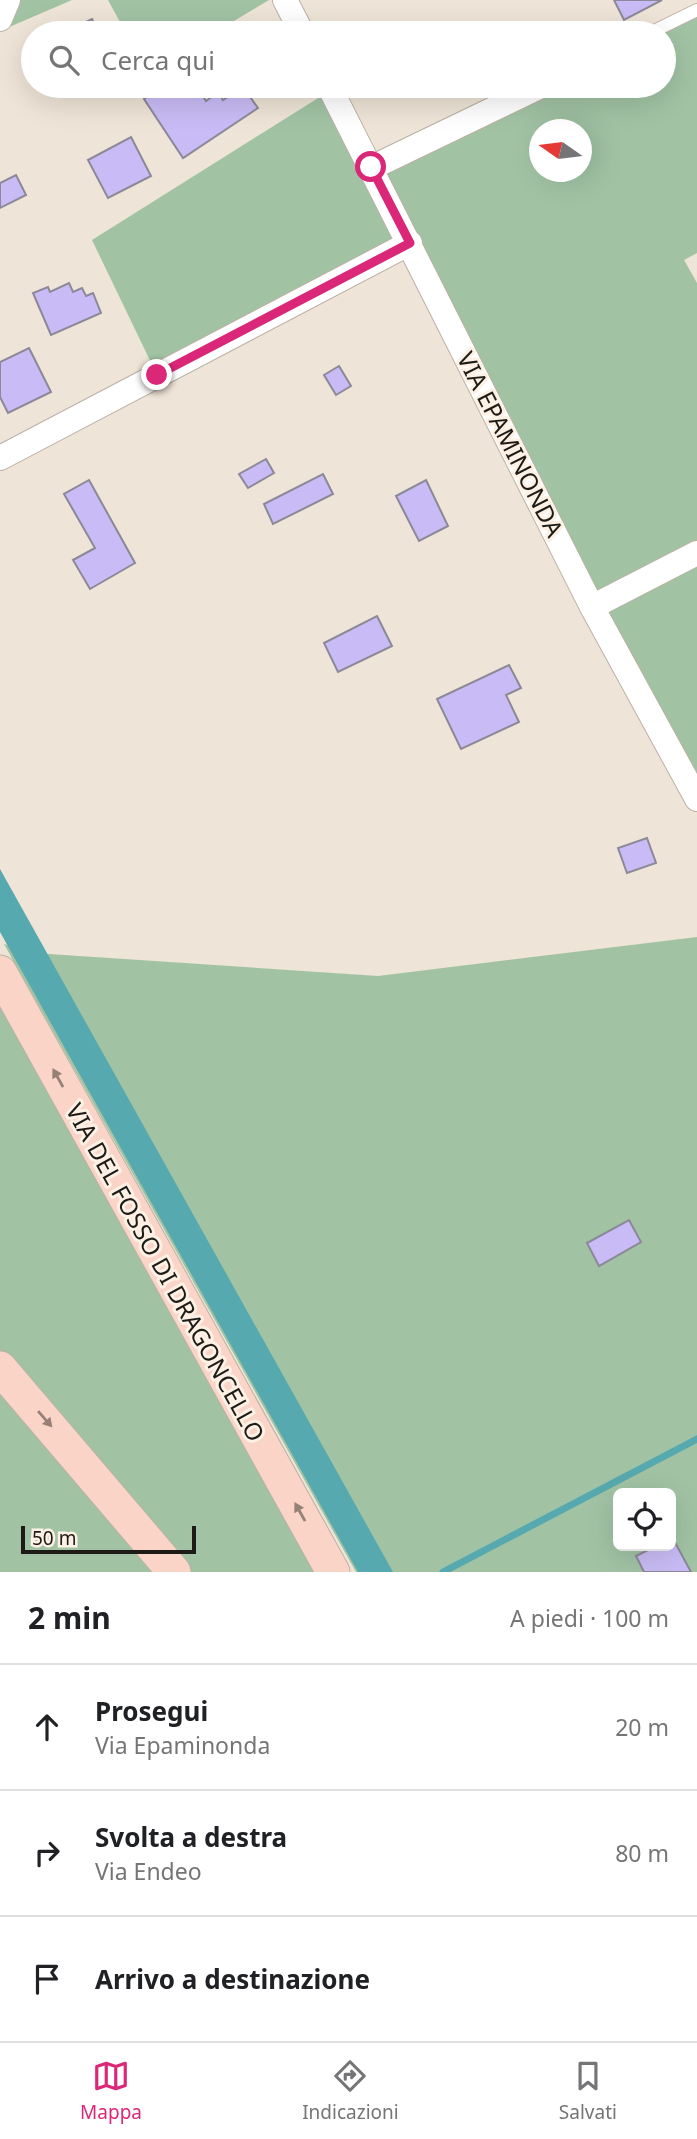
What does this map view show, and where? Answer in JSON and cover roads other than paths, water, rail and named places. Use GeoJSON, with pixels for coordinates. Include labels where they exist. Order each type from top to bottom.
{"type":"FeatureCollection","features":[{"type":"Feature","properties":{"kind":"street"},"geometry":{"type":"LineString","coordinates":[[0,19],[8,0]]}},
{"type":"Feature","properties":{"kind":"street"},"geometry":{"type":"LineString","coordinates":[[285,0],[296,21]]}},
{"type":"Feature","properties":{"kind":"street","name":"VIA EPAMINONDA"},"geometry":{"type":"LineString","coordinates":[[335,98],[592,607],[697,799]]}},
{"type":"Feature","properties":{"kind":"street"},"geometry":{"type":"LineString","coordinates":[[371,167],[516,98]]}},
{"type":"Feature","properties":{"kind":"street"},"geometry":{"type":"LineString","coordinates":[[0,458],[410,243]]}},
{"type":"Feature","properties":{"kind":"street"},"geometry":{"type":"LineString","coordinates":[[592,607],[697,553]]}},
{"type":"Feature","properties":{"kind":"street","name":"VIA DEL FOSSO DI DRAGONCELLO"},"geometry":{"type":"LineString","coordinates":[[0,972],[333,1572]]}},
{"type":"Feature","properties":{"kind":"street"},"geometry":{"type":"LineString","coordinates":[[0,1368],[174,1572]]}},
{"type":"Feature","properties":{"kind":"lane"},"geometry":{"type":"LineString","coordinates":[[675,21],[697,10]]}},
{"type":"Feature","properties":{"kind":"water"},"geometry":{"type":"Polygon","coordinates":[[[0,869],[393,1572],[358,1572],[0,932],[0,869]]]}},
{"type":"Feature","properties":{"kind":"waterway"},"geometry":{"type":"LineString","coordinates":[[443,1572],[697,1439]]}}]}
